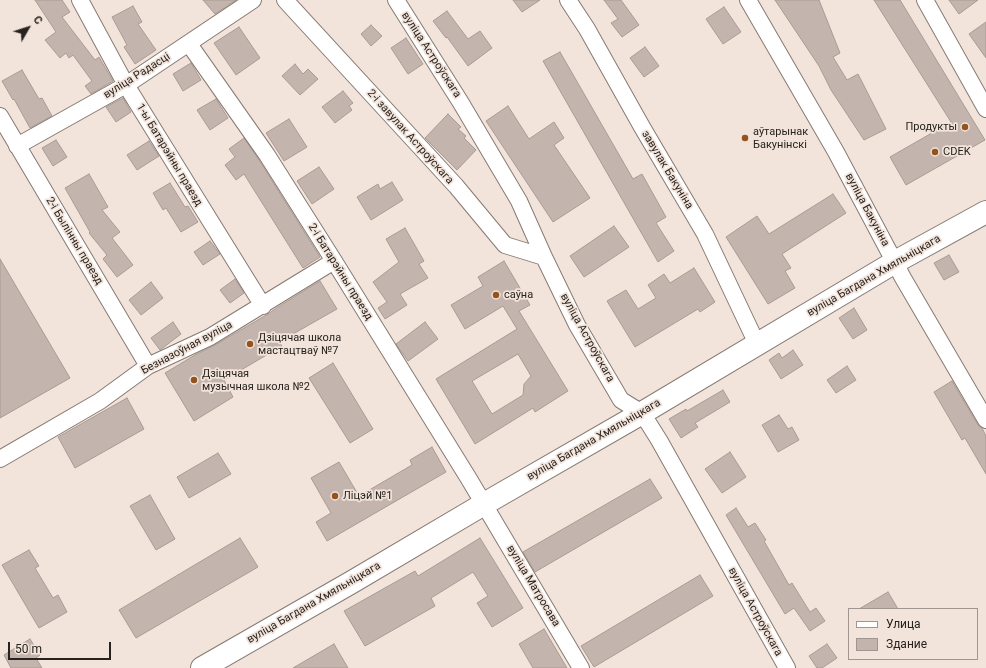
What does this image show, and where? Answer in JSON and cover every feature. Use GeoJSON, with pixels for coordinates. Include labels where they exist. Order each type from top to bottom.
{"type":"FeatureCollection","features":[{"type":"Feature","properties":{"kind":"main road","name":"вуліца Багдана Хмяльніцкага"},"geometry":{"type":"LineString","coordinates":[[202,668],[642,414],[895,262],[986,212]]}},
{"type":"Feature","properties":{"kind":"street","name":"1-ы Батарэйны праезд"},"geometry":{"type":"LineString","coordinates":[[80,0],[126,85],[263,306]]}},
{"type":"Feature","properties":{"kind":"street","name":"вуліца Радасці"},"geometry":{"type":"LineString","coordinates":[[17,146],[126,85],[254,0]]}},
{"type":"Feature","properties":{"kind":"street","name":"2-і завулак Астроўскага"},"geometry":{"type":"LineString","coordinates":[[285,0],[456,186],[505,245],[544,258]]}},
{"type":"Feature","properties":{"kind":"street","name":"вуліца Астроўскага"},"geometry":{"type":"LineString","coordinates":[[396,0],[461,103],[519,201],[544,258],[576,324],[621,400],[642,414],[659,440],[787,668]]}},
{"type":"Feature","properties":{"kind":"street","name":"завулак Бакуніна"},"geometry":{"type":"LineString","coordinates":[[568,0],[587,30],[642,128],[705,234],[758,344]]}},
{"type":"Feature","properties":{"kind":"street","name":"вуліца Бакуніна"},"geometry":{"type":"LineString","coordinates":[[748,0],[836,152],[907,284],[986,420]]}},
{"type":"Feature","properties":{"kind":"street"},"geometry":{"type":"LineString","coordinates":[[925,0],[986,109]]}},
{"type":"Feature","properties":{"kind":"street","name":"2-і Батарэйны праезд"},"geometry":{"type":"LineString","coordinates":[[189,44],[267,155],[484,504]]}},
{"type":"Feature","properties":{"kind":"street","name":"2-і Былінны праезд"},"geometry":{"type":"LineString","coordinates":[[0,116],[148,366]]}},
{"type":"Feature","properties":{"kind":"street","name":"Безназоўная вуліца"},"geometry":{"type":"LineString","coordinates":[[0,459],[100,401],[148,366],[210,337],[263,306],[334,261]]}},
{"type":"Feature","properties":{"kind":"street","name":"вуліца Матросава"},"geometry":{"type":"LineString","coordinates":[[484,504],[581,668]]}},
{"type":"Feature","properties":{"kind":"building"},"geometry":{"type":"Polygon","coordinates":[[[35,0],[62,0],[70,12],[62,17],[95,60],[99,57],[113,81],[91,94],[85,86],[92,81],[73,55],[69,58],[66,53],[60,58],[45,40],[56,32],[35,0]]]}},
{"type":"Feature","properties":{"kind":"building"},"geometry":{"type":"Polygon","coordinates":[[[203,0],[236,0],[215,14],[203,0]]]}},
{"type":"Feature","properties":{"kind":"building"},"geometry":{"type":"Polygon","coordinates":[[[513,0],[540,0],[522,12],[513,0]]]}},
{"type":"Feature","properties":{"kind":"building"},"geometry":{"type":"Polygon","coordinates":[[[604,0],[621,0],[639,25],[622,37],[611,23],[618,19],[604,0]]]}},
{"type":"Feature","properties":{"kind":"building"},"geometry":{"type":"Polygon","coordinates":[[[775,0],[819,0],[840,53],[833,57],[847,80],[858,74],[886,129],[864,140],[831,90],[819,66],[775,0]]]}},
{"type":"Feature","properties":{"kind":"building"},"geometry":{"type":"Polygon","coordinates":[[[874,0],[900,0],[985,140],[906,185],[890,157],[951,122],[874,0]]]}},
{"type":"Feature","properties":{"kind":"building"},"geometry":{"type":"Polygon","coordinates":[[[949,0],[978,0],[959,14],[949,0]]]}},
{"type":"Feature","properties":{"kind":"building"},"geometry":{"type":"Polygon","coordinates":[[[133,6],[142,22],[138,24],[156,50],[135,64],[124,47],[127,45],[112,17],[133,6]]]}},
{"type":"Feature","properties":{"kind":"building"},"geometry":{"type":"Polygon","coordinates":[[[724,7],[741,32],[723,44],[706,19],[724,7]]]}},
{"type":"Feature","properties":{"kind":"building"},"geometry":{"type":"Polygon","coordinates":[[[447,11],[468,39],[480,31],[492,48],[468,66],[447,37],[446,38],[433,21],[447,11]]]}},
{"type":"Feature","properties":{"kind":"building"},"geometry":{"type":"Polygon","coordinates":[[[986,22],[986,58],[969,34],[986,22]]]}},
{"type":"Feature","properties":{"kind":"building"},"geometry":{"type":"Polygon","coordinates":[[[371,25],[382,36],[371,46],[361,34],[371,25]]]}},
{"type":"Feature","properties":{"kind":"building"},"geometry":{"type":"Polygon","coordinates":[[[239,27],[260,58],[236,75],[214,43],[239,27]]]}},
{"type":"Feature","properties":{"kind":"building"},"geometry":{"type":"Polygon","coordinates":[[[406,38],[423,64],[408,74],[391,48],[406,38]]]}},
{"type":"Feature","properties":{"kind":"building"},"geometry":{"type":"Polygon","coordinates":[[[645,47],[659,66],[644,77],[630,58],[645,47]]]}},
{"type":"Feature","properties":{"kind":"building"},"geometry":{"type":"Polygon","coordinates":[[[560,52],[633,179],[642,174],[666,217],[656,223],[674,251],[658,262],[543,61],[560,52]]]}},
{"type":"Feature","properties":{"kind":"building"},"geometry":{"type":"Polygon","coordinates":[[[191,63],[201,80],[183,91],[173,74],[191,63]]]}},
{"type":"Feature","properties":{"kind":"building"},"geometry":{"type":"Polygon","coordinates":[[[295,64],[303,74],[308,69],[318,79],[300,95],[282,76],[295,64]]]}},
{"type":"Feature","properties":{"kind":"building"},"geometry":{"type":"Polygon","coordinates":[[[22,70],[39,99],[42,98],[52,116],[30,128],[2,81],[22,70]]]}},
{"type":"Feature","properties":{"kind":"building"},"geometry":{"type":"Polygon","coordinates":[[[343,91],[353,103],[349,106],[352,110],[335,123],[322,107],[343,91]]]}},
{"type":"Feature","properties":{"kind":"building"},"geometry":{"type":"Polygon","coordinates":[[[123,98],[131,112],[116,122],[106,107],[123,98]]]}},
{"type":"Feature","properties":{"kind":"building"},"geometry":{"type":"Polygon","coordinates":[[[216,99],[228,118],[210,130],[197,110],[216,99]]]}},
{"type":"Feature","properties":{"kind":"building"},"geometry":{"type":"Polygon","coordinates":[[[508,106],[529,139],[554,122],[564,138],[554,145],[590,198],[553,222],[486,121],[508,106]]]}},
{"type":"Feature","properties":{"kind":"building"},"geometry":{"type":"Polygon","coordinates":[[[448,114],[461,127],[458,129],[466,136],[464,138],[476,150],[457,170],[425,138],[448,114]]]}},
{"type":"Feature","properties":{"kind":"building"},"geometry":{"type":"Polygon","coordinates":[[[289,119],[307,147],[284,161],[266,133],[289,119]]]}},
{"type":"Feature","properties":{"kind":"building"},"geometry":{"type":"Polygon","coordinates":[[[244,138],[320,257],[303,268],[244,174],[236,180],[225,165],[235,157],[229,149],[244,138]]]}},
{"type":"Feature","properties":{"kind":"building"},"geometry":{"type":"Polygon","coordinates":[[[56,140],[67,157],[53,166],[42,148],[56,140]]]}},
{"type":"Feature","properties":{"kind":"building"},"geometry":{"type":"Polygon","coordinates":[[[149,141],[159,156],[137,170],[127,155],[149,141]]]}},
{"type":"Feature","properties":{"kind":"building"},"geometry":{"type":"Polygon","coordinates":[[[319,167],[334,189],[312,204],[297,181],[319,167]]]}},
{"type":"Feature","properties":{"kind":"building"},"geometry":{"type":"Polygon","coordinates":[[[89,174],[108,207],[102,210],[120,232],[112,238],[133,265],[117,277],[103,259],[107,255],[89,233],[90,232],[65,188],[89,174]]]}},
{"type":"Feature","properties":{"kind":"building"},"geometry":{"type":"Polygon","coordinates":[[[392,182],[403,200],[371,220],[357,197],[378,184],[380,189],[392,182]]]}},
{"type":"Feature","properties":{"kind":"building"},"geometry":{"type":"Polygon","coordinates":[[[170,183],[185,207],[188,206],[198,222],[181,232],[166,208],[163,210],[153,193],[170,183]]]}},
{"type":"Feature","properties":{"kind":"building"},"geometry":{"type":"Polygon","coordinates":[[[833,194],[846,213],[782,254],[791,268],[785,271],[795,288],[768,304],[726,237],[757,216],[769,234],[833,194]]]}},
{"type":"Feature","properties":{"kind":"building"},"geometry":{"type":"Polygon","coordinates":[[[614,226],[629,247],[584,277],[570,256],[614,226]]]}},
{"type":"Feature","properties":{"kind":"building"},"geometry":{"type":"Polygon","coordinates":[[[405,228],[424,261],[419,264],[428,278],[400,294],[407,305],[385,319],[378,308],[387,302],[373,282],[399,262],[386,239],[405,228]]]}},
{"type":"Feature","properties":{"kind":"building"},"geometry":{"type":"Polygon","coordinates":[[[210,241],[220,254],[203,265],[194,252],[210,241]]]}},
{"type":"Feature","properties":{"kind":"building"},"geometry":{"type":"Polygon","coordinates":[[[949,255],[959,272],[944,280],[934,263],[949,255]]]}},
{"type":"Feature","properties":{"kind":"building"},"geometry":{"type":"Polygon","coordinates":[[[0,259],[70,378],[0,418],[0,259]]]}},
{"type":"Feature","properties":{"kind":"building"},"geometry":{"type":"Polygon","coordinates":[[[504,261],[530,305],[519,311],[568,391],[535,412],[533,408],[475,444],[436,379],[517,329],[503,306],[465,329],[451,305],[483,286],[478,277],[504,261]],[[518,354],[472,381],[492,414],[523,395],[524,384],[531,376],[518,354]]]}},
{"type":"Feature","properties":{"kind":"building"},"geometry":{"type":"Polygon","coordinates":[[[694,268],[715,302],[700,312],[698,309],[635,347],[607,301],[626,290],[638,309],[656,298],[648,285],[664,274],[670,283],[694,268]]]}},
{"type":"Feature","properties":{"kind":"building"},"geometry":{"type":"Polygon","coordinates":[[[235,279],[244,293],[230,303],[220,290],[235,279]]]}},
{"type":"Feature","properties":{"kind":"building"},"geometry":{"type":"Polygon","coordinates":[[[320,281],[337,309],[279,342],[282,346],[224,380],[233,397],[194,421],[165,373],[268,314],[320,281]]]}},
{"type":"Feature","properties":{"kind":"building"},"geometry":{"type":"Polygon","coordinates":[[[151,282],[163,298],[141,315],[129,300],[151,282]]]}},
{"type":"Feature","properties":{"kind":"building"},"geometry":{"type":"Polygon","coordinates":[[[854,308],[867,330],[853,339],[839,318],[854,308]]]}},
{"type":"Feature","properties":{"kind":"building"},"geometry":{"type":"Polygon","coordinates":[[[173,322],[181,334],[160,350],[151,338],[173,322]]]}},
{"type":"Feature","properties":{"kind":"building"},"geometry":{"type":"Polygon","coordinates":[[[425,322],[438,339],[408,361],[396,344],[425,322]]]}},
{"type":"Feature","properties":{"kind":"building"},"geometry":{"type":"Polygon","coordinates":[[[793,350],[803,365],[781,379],[769,360],[779,353],[782,358],[793,350]]]}},
{"type":"Feature","properties":{"kind":"building"},"geometry":{"type":"Polygon","coordinates":[[[333,363],[373,429],[350,443],[309,378],[333,363]]]}},
{"type":"Feature","properties":{"kind":"building"},"geometry":{"type":"Polygon","coordinates":[[[847,366],[856,380],[836,393],[827,380],[847,366]]]}},
{"type":"Feature","properties":{"kind":"building"},"geometry":{"type":"Polygon","coordinates":[[[952,381],[986,436],[986,474],[965,438],[962,440],[934,392],[952,381]]]}},
{"type":"Feature","properties":{"kind":"building"},"geometry":{"type":"Polygon","coordinates":[[[723,390],[730,402],[695,423],[698,427],[681,438],[669,419],[686,409],[687,411],[723,390]]]}},
{"type":"Feature","properties":{"kind":"building"},"geometry":{"type":"Polygon","coordinates":[[[127,398],[144,429],[75,468],[58,437],[127,398]]]}},
{"type":"Feature","properties":{"kind":"building"},"geometry":{"type":"Polygon","coordinates":[[[779,415],[788,429],[792,427],[799,440],[778,452],[762,425],[779,415]]]}},
{"type":"Feature","properties":{"kind":"building"},"geometry":{"type":"Polygon","coordinates":[[[432,447],[446,472],[327,541],[316,522],[331,513],[311,478],[339,462],[359,496],[412,465],[410,460],[432,447]]]}},
{"type":"Feature","properties":{"kind":"building"},"geometry":{"type":"Polygon","coordinates":[[[730,452],[746,477],[722,493],[705,469],[730,452]]]}},
{"type":"Feature","properties":{"kind":"building"},"geometry":{"type":"Polygon","coordinates":[[[218,453],[231,474],[189,498],[177,477],[218,453]]]}},
{"type":"Feature","properties":{"kind":"building"},"geometry":{"type":"Polygon","coordinates":[[[650,479],[662,498],[535,572],[523,552],[650,479]]]}},
{"type":"Feature","properties":{"kind":"building"},"geometry":{"type":"Polygon","coordinates":[[[150,495],[175,539],[156,550],[130,506],[150,495]]]}},
{"type":"Feature","properties":{"kind":"building"},"geometry":{"type":"Polygon","coordinates":[[[736,508],[748,527],[755,523],[766,540],[764,541],[789,585],[792,583],[810,612],[816,608],[825,621],[810,631],[794,608],[785,614],[726,515],[736,508]]]}},
{"type":"Feature","properties":{"kind":"building"},"geometry":{"type":"Polygon","coordinates":[[[240,538],[258,567],[136,638],[119,610],[240,538]]]}},
{"type":"Feature","properties":{"kind":"building"},"geometry":{"type":"Polygon","coordinates":[[[480,538],[523,608],[492,627],[477,603],[488,596],[473,572],[431,598],[435,606],[365,646],[344,611],[415,571],[418,576],[480,538]]]}},
{"type":"Feature","properties":{"kind":"building"},"geometry":{"type":"Polygon","coordinates":[[[29,550],[39,566],[35,568],[53,598],[58,595],[67,612],[39,628],[2,565],[29,550]]]}},
{"type":"Feature","properties":{"kind":"building"},"geometry":{"type":"Polygon","coordinates":[[[700,575],[713,596],[594,667],[581,646],[700,575]]]}},
{"type":"Feature","properties":{"kind":"building"},"geometry":{"type":"Polygon","coordinates":[[[888,592],[897,608],[861,608],[888,592]]]}},
{"type":"Feature","properties":{"kind":"building"},"geometry":{"type":"Polygon","coordinates":[[[544,629],[567,668],[533,668],[519,644],[544,629]]]}},
{"type":"Feature","properties":{"kind":"building"},"geometry":{"type":"Polygon","coordinates":[[[30,639],[40,655],[36,658],[42,668],[11,668],[4,655],[30,639]]]}},
{"type":"Feature","properties":{"kind":"building"},"geometry":{"type":"Polygon","coordinates":[[[334,644],[348,668],[293,668],[334,644]]]}},
{"type":"Feature","properties":{"kind":"building"},"geometry":{"type":"Polygon","coordinates":[[[827,644],[837,658],[822,668],[817,668],[809,656],[827,644]]]}},
{"type":"Feature","properties":{"kind":"place","name":"Продукты"},"geometry":{"type":"Point","coordinates":[965,127]}},
{"type":"Feature","properties":{"kind":"place","name":"аўтарынак Бакунінскі"},"geometry":{"type":"Point","coordinates":[745,138]}},
{"type":"Feature","properties":{"kind":"place","name":"CDEK"},"geometry":{"type":"Point","coordinates":[935,152]}},
{"type":"Feature","properties":{"kind":"place","name":"саўна"},"geometry":{"type":"Point","coordinates":[496,295]}},
{"type":"Feature","properties":{"kind":"place","name":"Дзіцячая школа мастацтваў №7"},"geometry":{"type":"Point","coordinates":[250,344]}},
{"type":"Feature","properties":{"kind":"place","name":"Дзіцячая музычная школа №2"},"geometry":{"type":"Point","coordinates":[194,380]}},
{"type":"Feature","properties":{"kind":"place","name":"Ліцэй №1"},"geometry":{"type":"Point","coordinates":[335,496]}}]}
